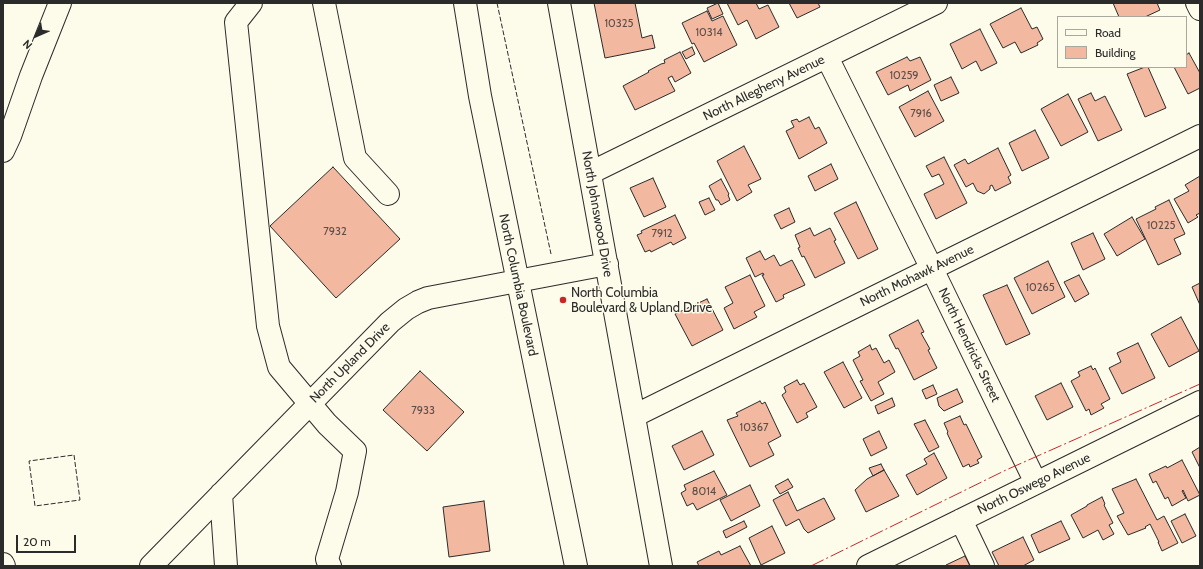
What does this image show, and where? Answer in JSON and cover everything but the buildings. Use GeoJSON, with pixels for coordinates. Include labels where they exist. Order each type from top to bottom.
{"type":"FeatureCollection","features":[{"type":"Feature","properties":{"kind":"street"},"geometry":{"type":"LineString","coordinates":[[3,151],[60,3]]}},
{"type":"Feature","properties":{"kind":"street"},"geometry":{"type":"LineString","coordinates":[[251,3],[236,22],[268,326],[279,368],[311,403],[327,424],[355,451],[347,492],[327,559],[330,566]]}},
{"type":"Feature","properties":{"kind":"street"},"geometry":{"type":"LineString","coordinates":[[324,3],[355,158],[388,194]]}},
{"type":"Feature","properties":{"kind":"street","name":"North Columbia Boulevard"},"geometry":{"type":"LineString","coordinates":[[465,3],[480,96],[576,566]]}},
{"type":"Feature","properties":{"kind":"street","name":"North Johnswood Drive"},"geometry":{"type":"LineString","coordinates":[[559,3],[661,566]]}},
{"type":"Feature","properties":{"kind":"street","name":"North Allegheny Avenue"},"geometry":{"type":"LineString","coordinates":[[590,173],[936,3]]}},
{"type":"Feature","properties":{"kind":"street"},"geometry":{"type":"LineString","coordinates":[[1197,3],[1200,9]]}},
{"type":"Feature","properties":{"kind":"street","name":"North Hendricks Street"},"geometry":{"type":"LineString","coordinates":[[827,57],[932,268],[1036,483]]}},
{"type":"Feature","properties":{"kind":"street","name":"North Mohawk Avenue"},"geometry":{"type":"LineString","coordinates":[[634,416],[1200,136]]}},
{"type":"Feature","properties":{"kind":"street","name":"North Upland Drive"},"geometry":{"type":"LineString","coordinates":[[150,566],[390,322],[406,309],[428,298],[607,264]]}},
{"type":"Feature","properties":{"kind":"street","name":"North Oswego Avenue"},"geometry":{"type":"LineString","coordinates":[[868,566],[1200,402]]}},
{"type":"Feature","properties":{"kind":"street"},"geometry":{"type":"LineString","coordinates":[[221,494],[226,566]]}},
{"type":"Feature","properties":{"kind":"street"},"geometry":{"type":"LineString","coordinates":[[961,520],[983,566]]}},
{"type":"Feature","properties":{"kind":"fence"},"geometry":{"type":"LineString","coordinates":[[497,3],[551,254]]}},
{"type":"Feature","properties":{"kind":"fence"},"geometry":{"type":"LineString","coordinates":[[74,455],[80,500],[35,506],[29,461],[74,455]]}},
{"type":"Feature","properties":{"kind":"power"},"geometry":{"type":"LineString","coordinates":[[811,566],[1006,470],[1200,384]]}},
{"type":"Feature","properties":{"kind":"place","name":"North Columbia Boulevard & Upland Drive"},"geometry":{"type":"Point","coordinates":[563,300]}}]}
